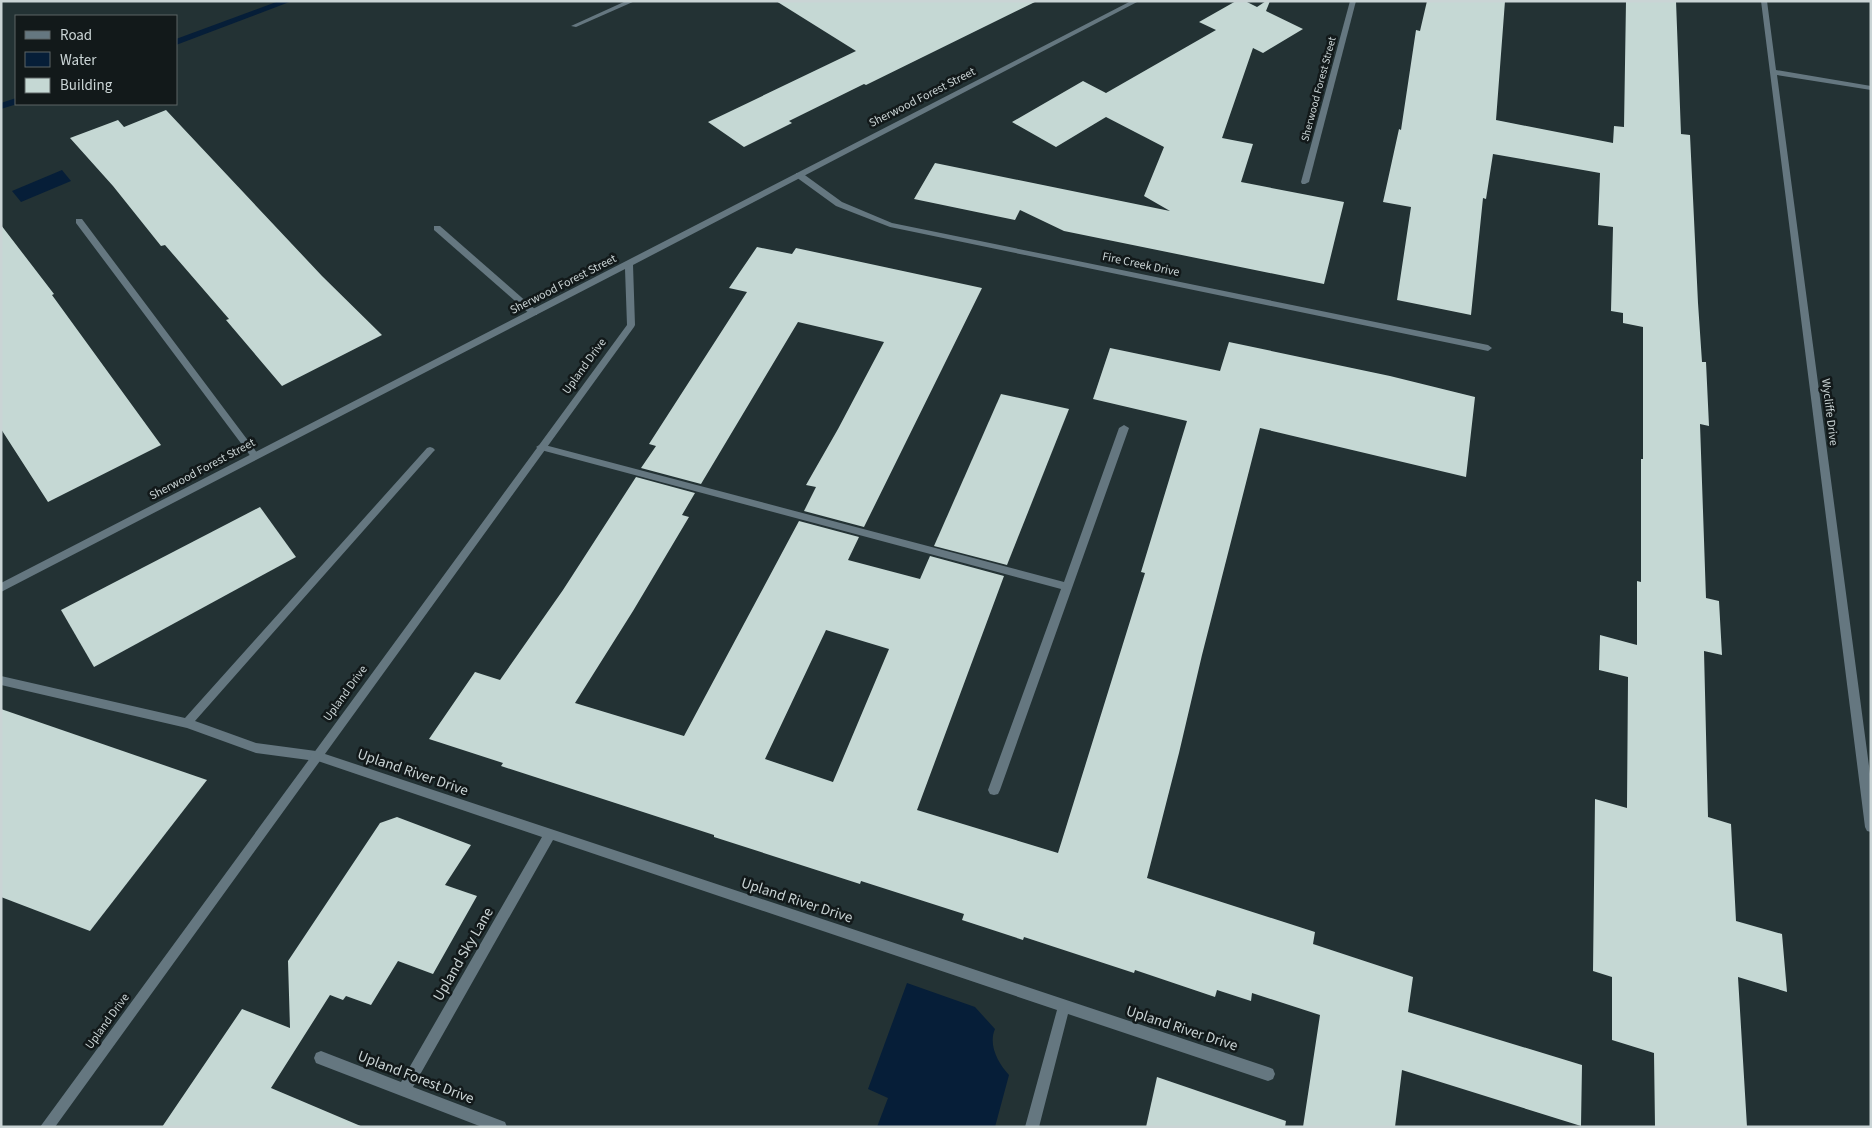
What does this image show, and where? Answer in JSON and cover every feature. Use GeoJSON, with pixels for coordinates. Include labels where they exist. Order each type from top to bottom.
{"type":"FeatureCollection","features":[{"type":"Feature","properties":{"kind":"street"},"geometry":{"type":"LineString","coordinates":[[574,26],[632,1]]}},
{"type":"Feature","properties":{"kind":"street","name":"Sherwood Forest Street"},"geometry":{"type":"LineString","coordinates":[[1,588],[1136,1]]}},
{"type":"Feature","properties":{"kind":"street","name":"Sherwood Forest Street"},"geometry":{"type":"LineString","coordinates":[[1305,182],[1353,1]]}},
{"type":"Feature","properties":{"kind":"street","name":"Wycliffe Drive"},"geometry":{"type":"LineString","coordinates":[[1764,1],[1871,827]]}},
{"type":"Feature","properties":{"kind":"street"},"geometry":{"type":"LineString","coordinates":[[1773,72],[1871,88]]}},
{"type":"Feature","properties":{"kind":"street","name":"Fire Creek Drive"},"geometry":{"type":"LineString","coordinates":[[799,175],[839,204],[890,225],[1488,348]]}},
{"type":"Feature","properties":{"kind":"street"},"geometry":{"type":"LineString","coordinates":[[79,221],[255,456]]}},
{"type":"Feature","properties":{"kind":"street"},"geometry":{"type":"LineString","coordinates":[[437,228],[534,313]]}},
{"type":"Feature","properties":{"kind":"street","name":"Upland Drive"},"geometry":{"type":"LineString","coordinates":[[47,1127],[631,325],[629,264]]}},
{"type":"Feature","properties":{"kind":"street"},"geometry":{"type":"LineString","coordinates":[[994,790],[1124,428]]}},
{"type":"Feature","properties":{"kind":"street"},"geometry":{"type":"LineString","coordinates":[[541,447],[1067,586]]}},
{"type":"Feature","properties":{"kind":"street"},"geometry":{"type":"LineString","coordinates":[[187,723],[430,450]]}},
{"type":"Feature","properties":{"kind":"street","name":"Upland River Drive"},"geometry":{"type":"LineString","coordinates":[[1,680],[187,723],[256,748],[316,756],[1268,1074]]}},
{"type":"Feature","properties":{"kind":"street","name":"Upland Sky Lane"},"geometry":{"type":"LineString","coordinates":[[404,1090],[550,834]]}},
{"type":"Feature","properties":{"kind":"street"},"geometry":{"type":"LineString","coordinates":[[1032,1127],[1064,1006]]}},
{"type":"Feature","properties":{"kind":"street","name":"Upland Forest Drive"},"geometry":{"type":"LineString","coordinates":[[321,1058],[500,1127]]}},
{"type":"Feature","properties":{"kind":"water"},"geometry":{"type":"Polygon","coordinates":[[[62,170],[71,181],[21,202],[12,191],[62,170]]]}},
{"type":"Feature","properties":{"kind":"water"},"geometry":{"type":"Polygon","coordinates":[[[907,983],[975,1007],[995,1029],[993,1047],[995,1054],[1009,1075],[995,1127],[877,1127],[888,1098],[868,1089],[907,983]]]}},
{"type":"Feature","properties":{"kind":"building"},"geometry":{"type":"Polygon","coordinates":[[[776,1],[1037,1],[789,121],[792,123],[744,147],[708,122],[856,51],[776,1]]]}},
{"type":"Feature","properties":{"kind":"building"},"geometry":{"type":"Polygon","coordinates":[[[1236,1],[1245,1],[1257,7],[1266,1],[1270,1],[1266,11],[1303,29],[1263,53],[1253,48],[1222,138],[1253,144],[1241,182],[1344,202],[1324,284],[1064,231],[1020,210],[1015,220],[914,199],[935,163],[1170,211],[1144,196],[1164,147],[1106,117],[1056,147],[1012,122],[1083,81],[1106,93],[1216,30],[1199,22],[1236,1]]]}},
{"type":"Feature","properties":{"kind":"building"},"geometry":{"type":"Polygon","coordinates":[[[1427,1],[1505,1],[1496,120],[1613,143],[1614,126],[1624,127],[1626,1],[1676,1],[1681,134],[1690,135],[1702,362],[1706,362],[1709,426],[1700,424],[1706,598],[1719,601],[1722,655],[1704,651],[1708,817],[1731,824],[1736,921],[1782,934],[1787,992],[1738,977],[1747,1127],[1655,1127],[1654,1053],[1612,1040],[1612,977],[1593,971],[1595,799],[1627,808],[1628,677],[1599,670],[1600,635],[1637,645],[1637,581],[1641,582],[1641,459],[1643,459],[1643,327],[1623,323],[1623,313],[1611,311],[1613,227],[1598,225],[1600,173],[1493,154],[1486,199],[1483,198],[1471,315],[1397,300],[1411,207],[1383,202],[1399,129],[1401,130],[1416,30],[1420,31],[1427,1]]]}},
{"type":"Feature","properties":{"kind":"building"},"geometry":{"type":"Polygon","coordinates":[[[166,110],[322,276],[382,335],[282,386],[226,320],[229,319],[165,245],[161,246],[113,186],[70,138],[118,120],[124,127],[166,110]]]}},
{"type":"Feature","properties":{"kind":"building"},"geometry":{"type":"Polygon","coordinates":[[[1,225],[54,294],[52,295],[161,445],[48,502],[1,429],[1,225]]]}},
{"type":"Feature","properties":{"kind":"building"},"geometry":{"type":"Polygon","coordinates":[[[757,247],[792,254],[796,248],[982,288],[864,527],[804,511],[816,487],[806,485],[884,342],[798,322],[701,484],[641,468],[656,446],[649,444],[747,292],[729,288],[757,247]]]}},
{"type":"Feature","properties":{"kind":"building"},"geometry":{"type":"Polygon","coordinates":[[[1229,342],[1390,376],[1475,397],[1466,477],[1260,428],[1147,878],[1315,932],[1313,944],[1413,977],[1408,1012],[1582,1065],[1581,1126],[1402,1070],[1395,1127],[1303,1127],[1320,1015],[1252,993],[1251,1001],[1217,990],[1215,997],[1135,970],[1134,973],[1024,937],[1023,940],[962,920],[964,914],[861,881],[860,884],[714,837],[714,835],[501,766],[503,763],[429,739],[475,672],[500,680],[563,590],[636,477],[695,493],[682,515],[689,517],[575,703],[684,736],[799,521],[859,537],[848,560],[920,579],[930,556],[1004,576],[917,810],[1058,853],[1145,573],[1141,572],[1187,421],[1093,399],[1110,348],[1220,371],[1229,342]],[[826,630],[765,759],[833,782],[889,649],[826,630]]]}},
{"type":"Feature","properties":{"kind":"building"},"geometry":{"type":"Polygon","coordinates":[[[1001,394],[1069,409],[1007,565],[934,546],[1001,394]]]}},
{"type":"Feature","properties":{"kind":"building"},"geometry":{"type":"Polygon","coordinates":[[[260,507],[296,557],[94,667],[61,610],[260,507]]]}},
{"type":"Feature","properties":{"kind":"building"},"geometry":{"type":"Polygon","coordinates":[[[1,709],[207,780],[90,931],[1,897],[1,709]]]}},
{"type":"Feature","properties":{"kind":"building"},"geometry":{"type":"Polygon","coordinates":[[[397,817],[471,845],[445,885],[477,896],[433,974],[398,961],[371,1005],[346,996],[343,1000],[330,995],[271,1088],[363,1127],[162,1127],[242,1009],[290,1028],[288,961],[380,823],[397,817]]]}},
{"type":"Feature","properties":{"kind":"building"},"geometry":{"type":"Polygon","coordinates":[[[1157,1077],[1286,1121],[1285,1127],[1146,1127],[1157,1077]]]}},
{"type":"Feature","properties":{"kind":"waterway"},"geometry":{"type":"LineString","coordinates":[[178,41],[288,1]]}},
{"type":"Feature","properties":{"kind":"waterway"},"geometry":{"type":"LineString","coordinates":[[1,106],[15,101]]}}]}
